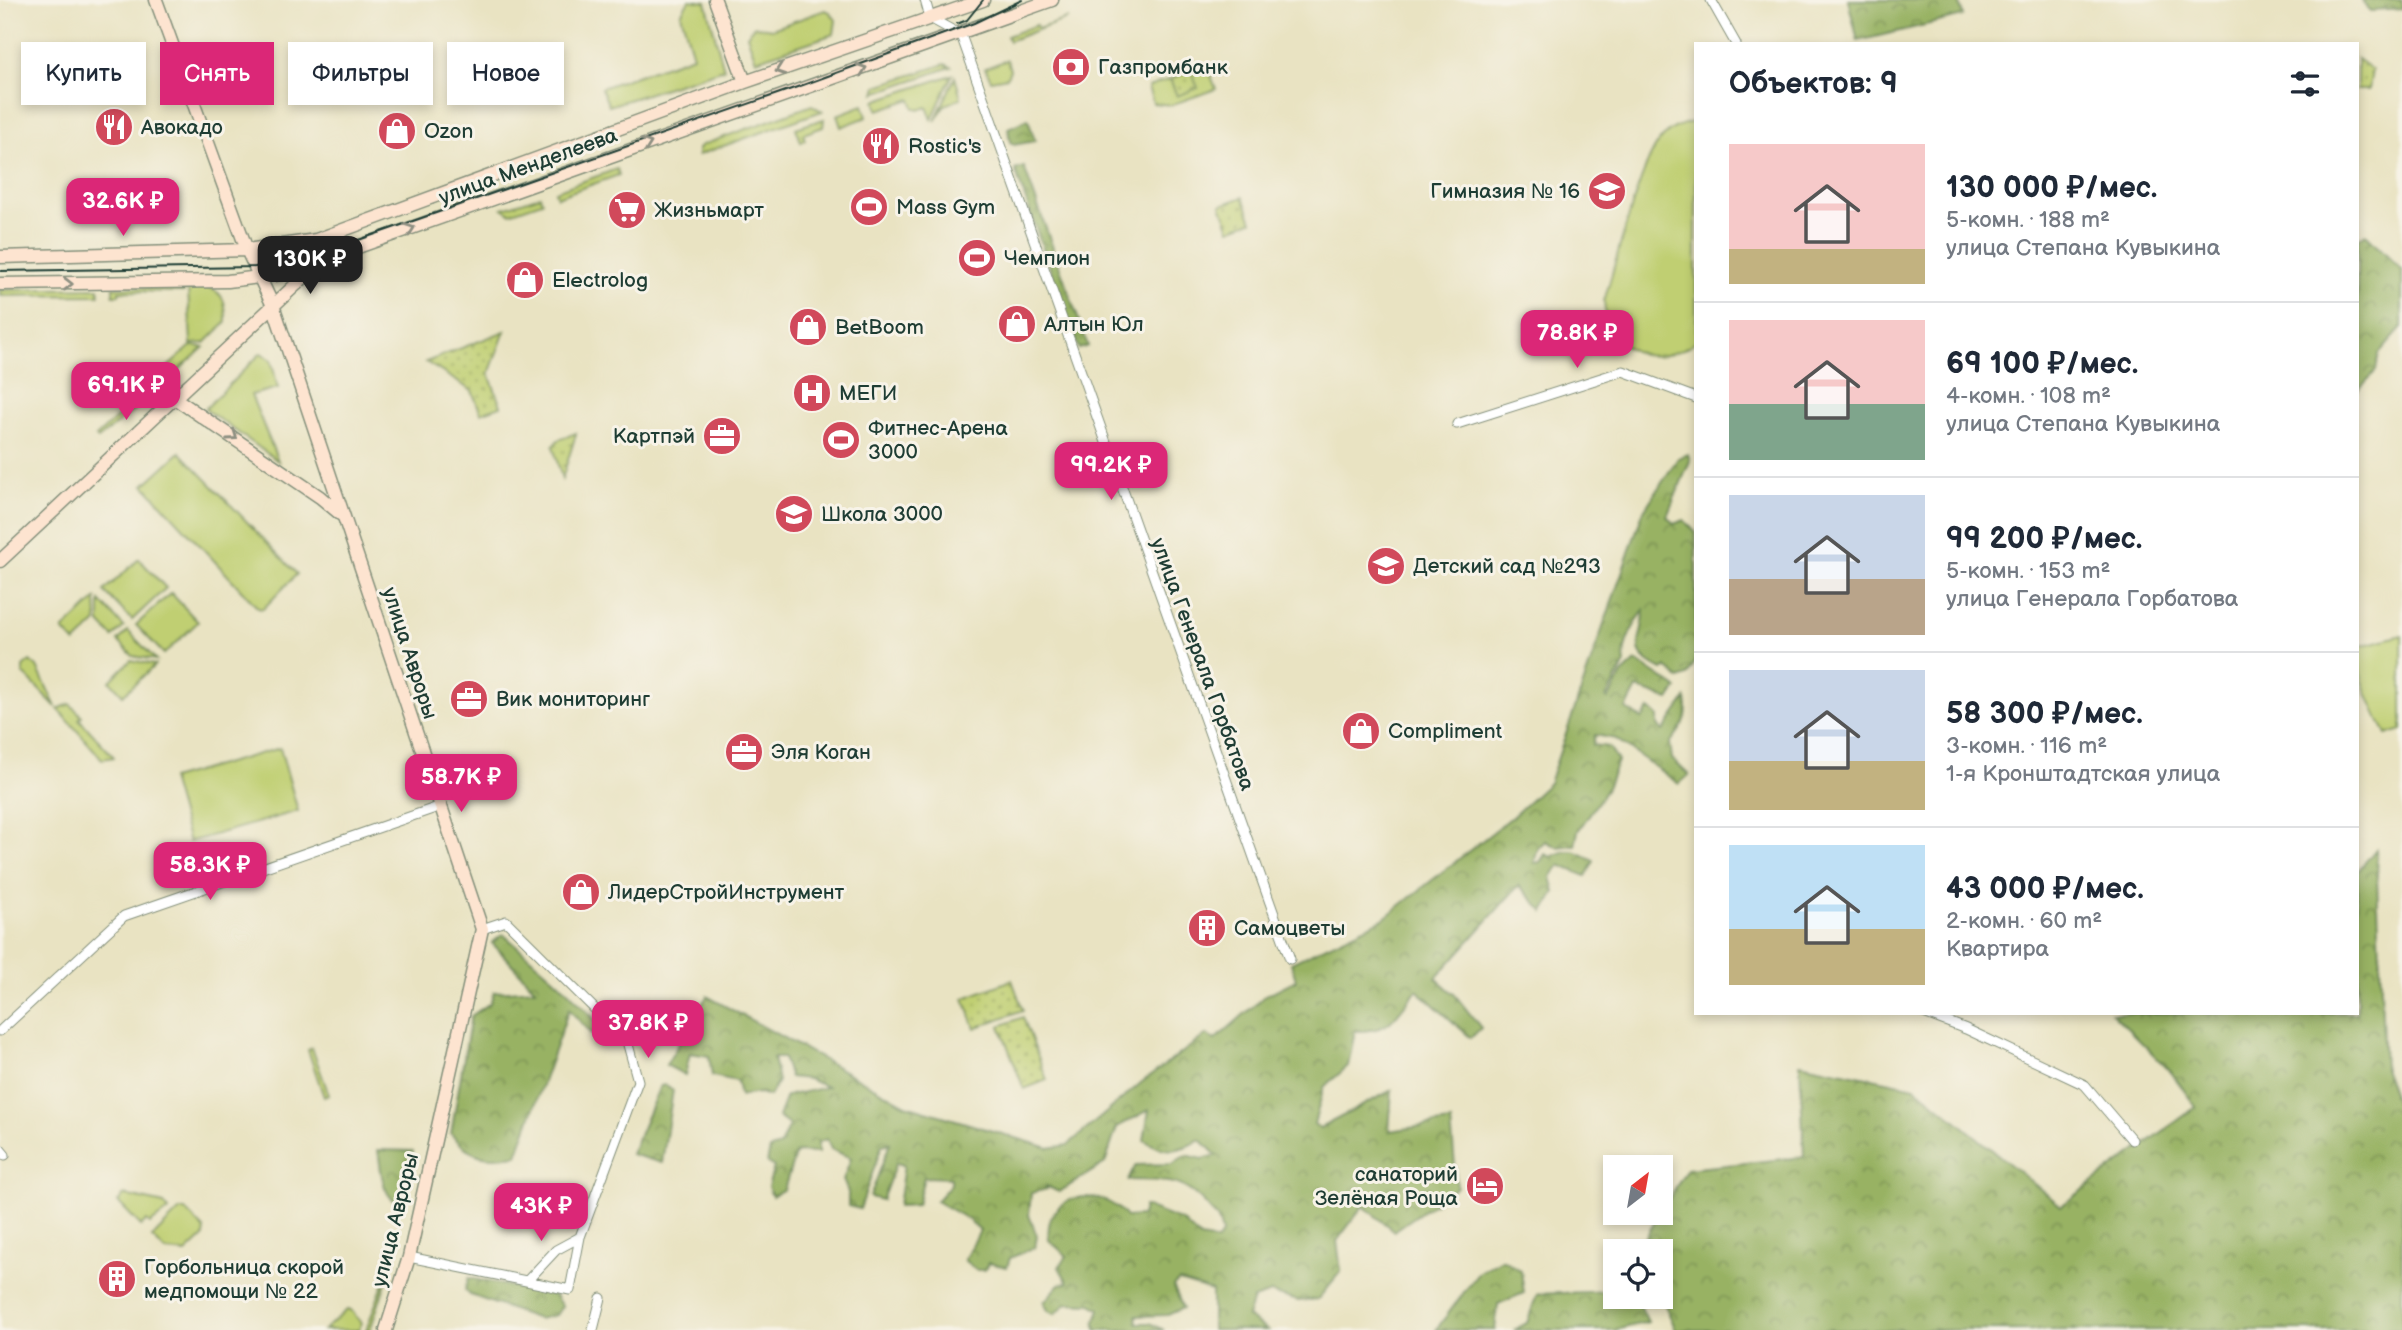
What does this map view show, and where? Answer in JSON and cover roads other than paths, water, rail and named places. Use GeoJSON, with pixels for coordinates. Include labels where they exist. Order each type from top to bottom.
{"type":"FeatureCollection","features":[{"type":"Feature","properties":{"kind":"main road","name":"улица Авроры"},"geometry":{"type":"LineString","coordinates":[[156,0],[247,250],[274,308],[482,929],[409,1256],[386,1330]]}},
{"type":"Feature","properties":{"kind":"main road"},"geometry":{"type":"LineString","coordinates":[[715,0],[745,82]]}},
{"type":"Feature","properties":{"kind":"main road","name":"улица Менделеева"},"geometry":{"type":"LineString","coordinates":[[0,257],[247,250],[316,240],[745,82],[983,0]]}},
{"type":"Feature","properties":{"kind":"main road","name":"улица Менделеева"},"geometry":{"type":"LineString","coordinates":[[0,285],[260,278],[301,268],[961,35],[1052,0]]}},
{"type":"Feature","properties":{"kind":"main road"},"geometry":{"type":"LineString","coordinates":[[274,308],[316,240]]}},
{"type":"Feature","properties":{"kind":"main road"},"geometry":{"type":"LineString","coordinates":[[0,561],[274,308],[322,260]]}},
{"type":"Feature","properties":{"kind":"main road"},"geometry":{"type":"LineString","coordinates":[[176,399],[230,433],[344,517]]}},
{"type":"Feature","properties":{"kind":"street"},"geometry":{"type":"LineString","coordinates":[[925,0],[930,18],[961,35]]}},
{"type":"Feature","properties":{"kind":"street"},"geometry":{"type":"LineString","coordinates":[[1711,0],[1735,42]]}},
{"type":"Feature","properties":{"kind":"street","name":"улица Генерала Горбатова"},"geometry":{"type":"LineString","coordinates":[[961,35],[1290,959]]}},
{"type":"Feature","properties":{"kind":"street"},"geometry":{"type":"LineString","coordinates":[[1457,424],[1623,371],[1694,397]]}},
{"type":"Feature","properties":{"kind":"street"},"geometry":{"type":"LineString","coordinates":[[0,1031],[124,916],[441,806]]}},
{"type":"Feature","properties":{"kind":"street"},"geometry":{"type":"LineString","coordinates":[[409,1256],[570,1290],[580,1237],[638,1081],[627,1041],[506,920],[482,929]]}},
{"type":"Feature","properties":{"kind":"street"},"geometry":{"type":"LineString","coordinates":[[1929,1015],[1966,1029],[2085,1086],[2132,1140]]}},
{"type":"Feature","properties":{"kind":"street"},"geometry":{"type":"LineString","coordinates":[[527,1281],[556,1250],[580,1237]]}},
{"type":"Feature","properties":{"kind":"street"},"geometry":{"type":"LineString","coordinates":[[593,1330],[601,1298]]}},
{"type":"Feature","properties":{"kind":"tram line"},"geometry":{"type":"LineString","coordinates":[[957,24],[967,20],[983,0]]}},
{"type":"Feature","properties":{"kind":"tram line"},"geometry":{"type":"LineString","coordinates":[[0,271],[255,267],[307,258],[803,85],[974,23],[1022,0]]}},
{"type":"Feature","properties":{"kind":"place","name":"Газпромбанк"},"geometry":{"type":"Point","coordinates":[1071,67]}},
{"type":"Feature","properties":{"kind":"place","name":"Авокадо"},"geometry":{"type":"Point","coordinates":[114,127]}},
{"type":"Feature","properties":{"kind":"place","name":"Ozon"},"geometry":{"type":"Point","coordinates":[397,131]}},
{"type":"Feature","properties":{"kind":"place","name":"Rostic's"},"geometry":{"type":"Point","coordinates":[881,146]}},
{"type":"Feature","properties":{"kind":"place","name":"Гимназия № 16"},"geometry":{"type":"Point","coordinates":[1607,191]}},
{"type":"Feature","properties":{"kind":"place","name":"Mass Gym"},"geometry":{"type":"Point","coordinates":[869,207]}},
{"type":"Feature","properties":{"kind":"place","name":"Жизньмарт"},"geometry":{"type":"Point","coordinates":[627,210]}},
{"type":"Feature","properties":{"kind":"place","name":"Чемпион"},"geometry":{"type":"Point","coordinates":[977,258]}},
{"type":"Feature","properties":{"kind":"place","name":"Electrolog"},"geometry":{"type":"Point","coordinates":[525,280]}},
{"type":"Feature","properties":{"kind":"place","name":"Алтын Юл"},"geometry":{"type":"Point","coordinates":[1017,324]}},
{"type":"Feature","properties":{"kind":"place","name":"BetBoom"},"geometry":{"type":"Point","coordinates":[808,327]}},
{"type":"Feature","properties":{"kind":"place","name":"МЕГИ"},"geometry":{"type":"Point","coordinates":[812,393]}},
{"type":"Feature","properties":{"kind":"place","name":"Картпэй"},"geometry":{"type":"Point","coordinates":[722,436]}},
{"type":"Feature","properties":{"kind":"place","name":"Фитнес-Арена 3000"},"geometry":{"type":"Point","coordinates":[841,440]}},
{"type":"Feature","properties":{"kind":"place","name":"Школа 3000"},"geometry":{"type":"Point","coordinates":[794,514]}},
{"type":"Feature","properties":{"kind":"place","name":"Детский сад №293"},"geometry":{"type":"Point","coordinates":[1386,566]}},
{"type":"Feature","properties":{"kind":"place","name":"Вик мониторинг"},"geometry":{"type":"Point","coordinates":[469,699]}},
{"type":"Feature","properties":{"kind":"place","name":"Compliment"},"geometry":{"type":"Point","coordinates":[1361,731]}},
{"type":"Feature","properties":{"kind":"place","name":"Эля Коган"},"geometry":{"type":"Point","coordinates":[744,752]}},
{"type":"Feature","properties":{"kind":"place","name":"ЛидерСтройИнструмент"},"geometry":{"type":"Point","coordinates":[581,892]}},
{"type":"Feature","properties":{"kind":"place","name":"Самоцветы"},"geometry":{"type":"Point","coordinates":[1207,928]}},
{"type":"Feature","properties":{"kind":"place","name":"санаторий Зелёная Роща"},"geometry":{"type":"Point","coordinates":[1485,1186]}},
{"type":"Feature","properties":{"kind":"place","name":"Горбольница скорой медпомощи № 22"},"geometry":{"type":"Point","coordinates":[117,1279]}}]}
